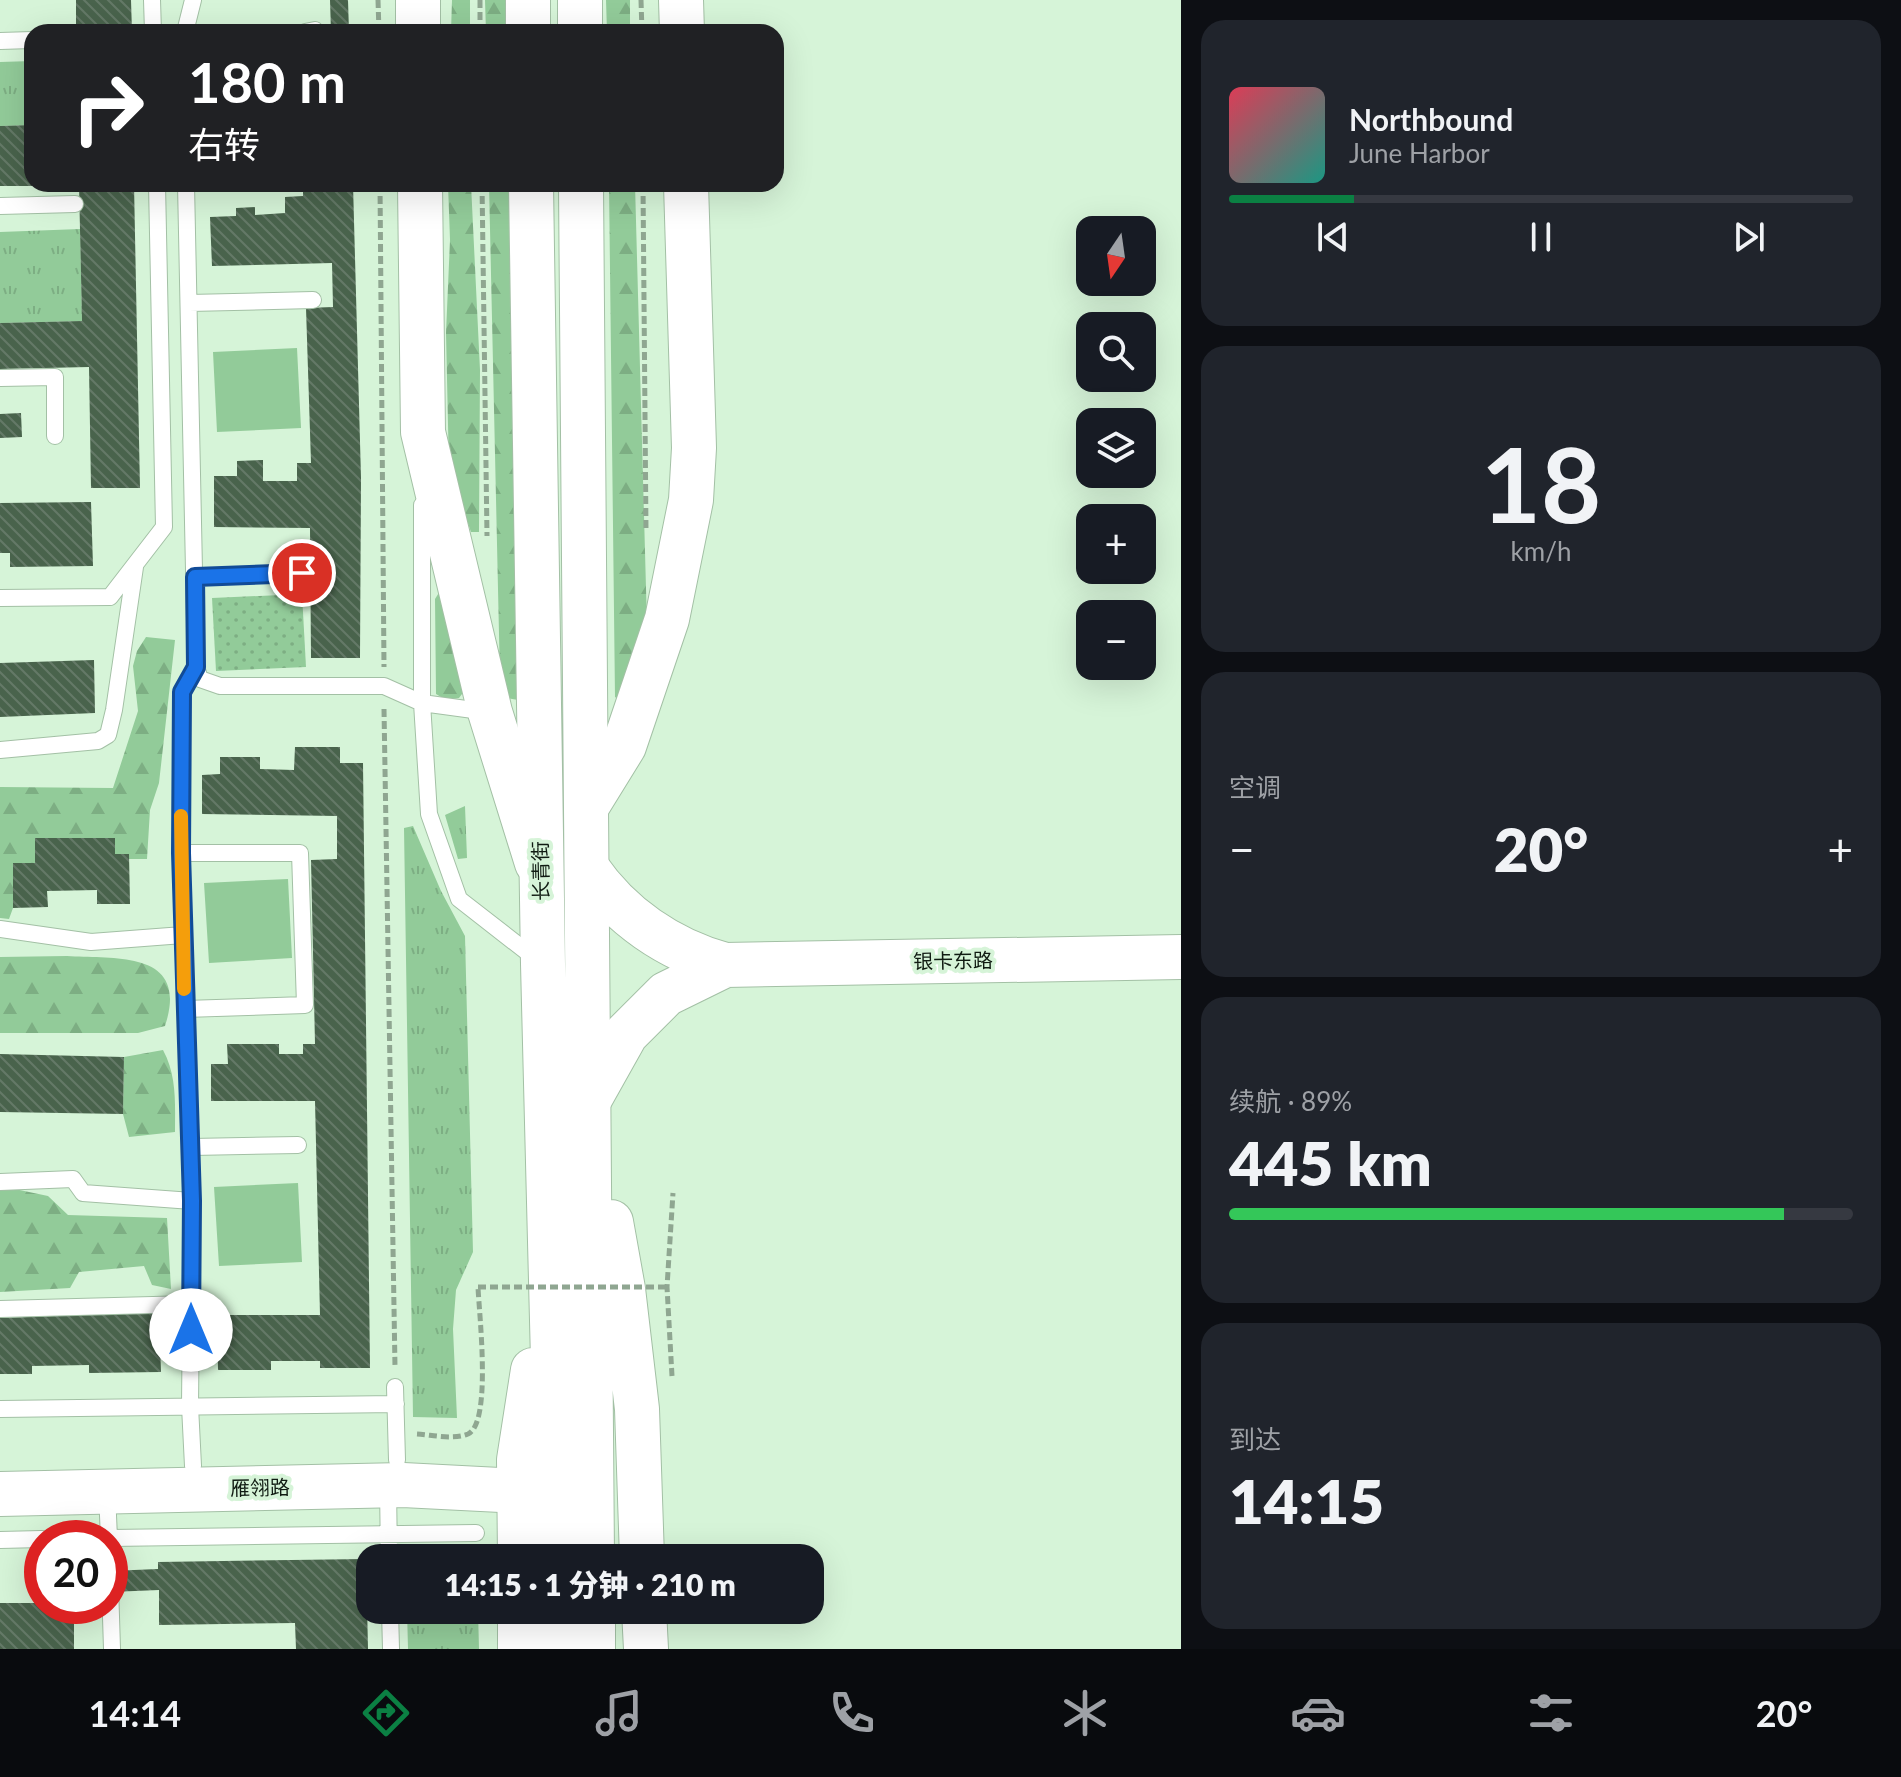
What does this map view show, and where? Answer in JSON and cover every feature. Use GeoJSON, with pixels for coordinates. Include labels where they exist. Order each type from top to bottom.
{"type":"FeatureCollection","features":[{"type":"Feature","properties":{"kind":"main road"},"geometry":{"type":"LineString","coordinates":[[418,0],[418,24]]}},
{"type":"Feature","properties":{"kind":"main road"},"geometry":{"type":"LineString","coordinates":[[528,0],[528,24]]}},
{"type":"Feature","properties":{"kind":"main road"},"geometry":{"type":"LineString","coordinates":[[580,0],[580,24]]}},
{"type":"Feature","properties":{"kind":"main road"},"geometry":{"type":"LineString","coordinates":[[681,0],[682,24]]}},
{"type":"Feature","properties":{"kind":"main road"},"geometry":{"type":"LineString","coordinates":[[420,192],[423,432],[490,712],[541,877]]}},
{"type":"Feature","properties":{"kind":"main road","name":"长青街"},"geometry":{"type":"LineString","coordinates":[[531,192],[543,964],[550,1245],[563,1544]]}},
{"type":"Feature","properties":{"kind":"main road"},"geometry":{"type":"LineString","coordinates":[[565,1544],[589,1100],[581,192]]}},
{"type":"Feature","properties":{"kind":"main road"},"geometry":{"type":"LineString","coordinates":[[587,806],[624,746],[667,619],[691,500],[694,448],[686,192]]}},
{"type":"Feature","properties":{"kind":"main road"},"geometry":{"type":"LineString","coordinates":[[587,868],[601,889],[648,931],[694,957],[725,965]]}},
{"type":"Feature","properties":{"kind":"main road","name":"银卡东路"},"geometry":{"type":"LineString","coordinates":[[725,965],[1181,957]]}},
{"type":"Feature","properties":{"kind":"main road"},"geometry":{"type":"LineString","coordinates":[[642,1544],[637,1409],[623,1289],[589,1100],[626,1034],[666,994],[725,965]]}},
{"type":"Feature","properties":{"kind":"main road"},"geometry":{"type":"LineString","coordinates":[[550,1245],[520,1476],[557,1544]]}},
{"type":"Feature","properties":{"kind":"main road","name":"雁翎路"},"geometry":{"type":"LineString","coordinates":[[0,1471],[394,1459],[520,1476]]}},
{"type":"Feature","properties":{"kind":"main road","name":"雁翎路"},"geometry":{"type":"LineString","coordinates":[[0,1494],[107,1491],[394,1459]]}},
{"type":"Feature","properties":{"kind":"main road"},"geometry":{"type":"LineString","coordinates":[[520,1624],[520,1649]]}},
{"type":"Feature","properties":{"kind":"main road"},"geometry":{"type":"LineString","coordinates":[[559,1624],[559,1649]]}},
{"type":"Feature","properties":{"kind":"main road"},"geometry":{"type":"LineString","coordinates":[[593,1624],[593,1649]]}},
{"type":"Feature","properties":{"kind":"main road"},"geometry":{"type":"LineString","coordinates":[[645,1624],[646,1649]]}},
{"type":"Feature","properties":{"kind":"lane"},"geometry":{"type":"LineString","coordinates":[[152,0],[153,24]]}},
{"type":"Feature","properties":{"kind":"lane"},"geometry":{"type":"LineString","coordinates":[[187,24],[193,0]]}},
{"type":"Feature","properties":{"kind":"lane"},"geometry":{"type":"LineString","coordinates":[[0,41],[24,40]]}},
{"type":"Feature","properties":{"kind":"lane"},"geometry":{"type":"LineString","coordinates":[[0,598],[110,597],[164,527],[157,192]]}},
{"type":"Feature","properties":{"kind":"lane"},"geometry":{"type":"LineString","coordinates":[[186,192],[196,667],[200,679],[220,686],[384,686],[422,703],[490,712]]}},
{"type":"Feature","properties":{"kind":"lane"},"geometry":{"type":"LineString","coordinates":[[0,206],[75,204]]}},
{"type":"Feature","properties":{"kind":"lane"},"geometry":{"type":"LineString","coordinates":[[189,303],[313,300]]}},
{"type":"Feature","properties":{"kind":"lane"},"geometry":{"type":"LineString","coordinates":[[0,378],[55,377],[55,436]]}},
{"type":"Feature","properties":{"kind":"lane"},"geometry":{"type":"LineString","coordinates":[[423,432],[422,703],[429,814],[459,899],[543,964]]}},
{"type":"Feature","properties":{"kind":"lane"},"geometry":{"type":"LineString","coordinates":[[0,750],[98,741],[108,735],[135,565]]}},
{"type":"Feature","properties":{"kind":"lane"},"geometry":{"type":"LineString","coordinates":[[195,577],[302,573]]}},
{"type":"Feature","properties":{"kind":"lane"},"geometry":{"type":"LineString","coordinates":[[193,1466],[190,1406],[192,1147],[181,853],[182,692],[196,667]]}},
{"type":"Feature","properties":{"kind":"lane"},"geometry":{"type":"LineString","coordinates":[[368,701],[384,686]]}},
{"type":"Feature","properties":{"kind":"lane"},"geometry":{"type":"LineString","coordinates":[[181,853],[300,853],[305,1005],[185,1009]]}},
{"type":"Feature","properties":{"kind":"lane"},"geometry":{"type":"LineString","coordinates":[[0,929],[91,942],[183,935]]}},
{"type":"Feature","properties":{"kind":"lane"},"geometry":{"type":"LineString","coordinates":[[192,1147],[298,1145]]}},
{"type":"Feature","properties":{"kind":"lane"},"geometry":{"type":"LineString","coordinates":[[0,1182],[73,1179],[83,1193],[192,1201]]}},
{"type":"Feature","properties":{"kind":"lane"},"geometry":{"type":"LineString","coordinates":[[0,1309],[191,1304]]}},
{"type":"Feature","properties":{"kind":"lane"},"geometry":{"type":"LineString","coordinates":[[0,1409],[190,1406],[395,1396],[389,1544]]}},
{"type":"Feature","properties":{"kind":"lane"},"geometry":{"type":"LineString","coordinates":[[107,1491],[109,1520]]}},
{"type":"Feature","properties":{"kind":"lane"},"geometry":{"type":"LineString","coordinates":[[128,1538],[476,1533]]}},
{"type":"Feature","properties":{"kind":"lane"},"geometry":{"type":"LineString","coordinates":[[0,1540],[24,1539]]}},
{"type":"Feature","properties":{"kind":"lane"},"geometry":{"type":"LineString","coordinates":[[111,1624],[112,1649]]}},
{"type":"Feature","properties":{"kind":"lane"},"geometry":{"type":"LineString","coordinates":[[390,1624],[391,1649]]}},
{"type":"Feature","properties":{"kind":"path"},"geometry":{"type":"LineString","coordinates":[[378,0],[379,24]]}},
{"type":"Feature","properties":{"kind":"path"},"geometry":{"type":"LineString","coordinates":[[480,0],[480,24]]}},
{"type":"Feature","properties":{"kind":"path"},"geometry":{"type":"LineString","coordinates":[[641,0],[642,24]]}},
{"type":"Feature","properties":{"kind":"path"},"geometry":{"type":"LineString","coordinates":[[380,192],[395,1396]]}},
{"type":"Feature","properties":{"kind":"path"},"geometry":{"type":"LineString","coordinates":[[482,192],[487,545]]}},
{"type":"Feature","properties":{"kind":"path"},"geometry":{"type":"LineString","coordinates":[[643,192],[646,543]]}},
{"type":"Feature","properties":{"kind":"path"},"geometry":{"type":"LineString","coordinates":[[672,1378],[667,1287],[673,1193]]}},
{"type":"Feature","properties":{"kind":"path"},"geometry":{"type":"LineString","coordinates":[[394,1459],[471,1433],[479,1422],[483,1399],[478,1287],[667,1287]]}},
{"type":"Feature","properties":{"kind":"green space"},"geometry":{"type":"Polygon","coordinates":[[[452,0],[470,0],[470,24],[451,24],[452,0]]]}},
{"type":"Feature","properties":{"kind":"green space"},"geometry":{"type":"Polygon","coordinates":[[[485,0],[508,0],[508,24],[486,24],[485,0]]]}},
{"type":"Feature","properties":{"kind":"green space"},"geometry":{"type":"Polygon","coordinates":[[[606,0],[630,0],[630,24],[607,24],[606,0]]]}},
{"type":"Feature","properties":{"kind":"green space"},"geometry":{"type":"Polygon","coordinates":[[[24,61],[24,125],[0,126],[0,62],[24,61]]]}},
{"type":"Feature","properties":{"kind":"green space"},"geometry":{"type":"Polygon","coordinates":[[[448,192],[471,192],[480,370],[479,532],[471,532],[449,470],[446,333],[450,240],[448,192]]]}},
{"type":"Feature","properties":{"kind":"green space"},"geometry":{"type":"Polygon","coordinates":[[[489,192],[512,192],[518,700],[506,698],[500,679],[489,192]]]}},
{"type":"Feature","properties":{"kind":"green space"},"geometry":{"type":"Polygon","coordinates":[[[609,192],[635,192],[647,625],[627,706],[615,697],[609,192]]]}},
{"type":"Feature","properties":{"kind":"green space"},"geometry":{"type":"Polygon","coordinates":[[[80,229],[82,321],[0,323],[0,232],[80,229]]]}},
{"type":"Feature","properties":{"kind":"green space"},"geometry":{"type":"Polygon","coordinates":[[[297,348],[301,428],[217,432],[213,352],[297,348]]]}},
{"type":"Feature","properties":{"kind":"green space"},"geometry":{"type":"Polygon","coordinates":[[[440,591],[465,690],[459,698],[446,700],[436,694],[435,599],[440,591]]]}},
{"type":"Feature","properties":{"kind":"green space"},"geometry":{"type":"Polygon","coordinates":[[[302,594],[306,667],[216,671],[212,598],[302,594]]]}},
{"type":"Feature","properties":{"kind":"green space"},"geometry":{"type":"Polygon","coordinates":[[[146,637],[175,640],[159,783],[150,810],[147,859],[129,859],[129,854],[115,854],[114,838],[35,838],[35,863],[13,863],[13,908],[9,919],[0,918],[0,787],[113,788],[138,711],[133,666],[137,651],[146,637]]]}},
{"type":"Feature","properties":{"kind":"green space"},"geometry":{"type":"Polygon","coordinates":[[[465,806],[467,858],[458,859],[445,815],[465,806]]]}},
{"type":"Feature","properties":{"kind":"green space"},"geometry":{"type":"Polygon","coordinates":[[[413,826],[441,891],[465,936],[473,1252],[456,1290],[453,1329],[457,1418],[413,1417],[404,828],[413,826]]]}},
{"type":"Feature","properties":{"kind":"green space"},"geometry":{"type":"Polygon","coordinates":[[[288,879],[292,958],[209,963],[204,883],[288,879]]]}},
{"type":"Feature","properties":{"kind":"green space"},"geometry":{"type":"Polygon","coordinates":[[[0,957],[126,959],[158,971],[167,983],[170,1001],[165,1026],[138,1033],[0,1033],[0,957]]]}},
{"type":"Feature","properties":{"kind":"green space"},"geometry":{"type":"Polygon","coordinates":[[[163,1050],[173,1080],[175,1132],[129,1137],[123,1114],[124,1057],[163,1050]]]}},
{"type":"Feature","properties":{"kind":"green space"},"geometry":{"type":"Polygon","coordinates":[[[298,1183],[302,1262],[219,1266],[214,1187],[298,1183]]]}},
{"type":"Feature","properties":{"kind":"green space"},"geometry":{"type":"Polygon","coordinates":[[[10,1188],[48,1196],[68,1215],[167,1218],[171,1289],[152,1285],[144,1266],[79,1272],[70,1288],[0,1292],[0,1189],[10,1188]]]}},
{"type":"Feature","properties":{"kind":"green space"},"geometry":{"type":"Polygon","coordinates":[[[407,1624],[478,1624],[479,1649],[408,1649],[407,1624]]]}},
{"type":"Feature","properties":{"kind":"building"},"geometry":{"type":"Polygon","coordinates":[[[76,0],[131,0],[132,24],[76,24],[76,0]]]}},
{"type":"Feature","properties":{"kind":"building"},"geometry":{"type":"Polygon","coordinates":[[[330,0],[348,0],[349,24],[331,24],[330,0]]]}},
{"type":"Feature","properties":{"kind":"building"},"geometry":{"type":"Polygon","coordinates":[[[24,125],[24,186],[0,186],[0,126],[24,125]]]}},
{"type":"Feature","properties":{"kind":"building"},"geometry":{"type":"Polygon","coordinates":[[[79,192],[134,192],[140,488],[91,488],[89,367],[0,369],[0,323],[82,321],[79,192]]]}},
{"type":"Feature","properties":{"kind":"building"},"geometry":{"type":"Polygon","coordinates":[[[303,192],[353,192],[361,478],[360,658],[311,658],[310,528],[214,527],[214,476],[237,476],[237,461],[263,460],[263,481],[297,481],[297,463],[311,463],[306,308],[333,307],[332,263],[212,266],[210,217],[236,216],[236,208],[255,207],[255,215],[285,213],[285,197],[303,196],[303,192]]]}},
{"type":"Feature","properties":{"kind":"building"},"geometry":{"type":"Polygon","coordinates":[[[21,413],[22,437],[0,438],[0,414],[21,413]]]}},
{"type":"Feature","properties":{"kind":"building"},"geometry":{"type":"Polygon","coordinates":[[[91,502],[93,566],[10,567],[10,553],[0,553],[0,503],[91,502]]]}},
{"type":"Feature","properties":{"kind":"building"},"geometry":{"type":"Polygon","coordinates":[[[94,660],[95,713],[0,717],[0,663],[94,660]]]}},
{"type":"Feature","properties":{"kind":"building"},"geometry":{"type":"Polygon","coordinates":[[[295,747],[340,747],[340,763],[363,763],[370,1368],[320,1368],[320,1361],[271,1361],[271,1370],[218,1370],[217,1315],[320,1315],[315,1101],[211,1101],[211,1064],[228,1064],[227,1044],[279,1044],[279,1054],[303,1054],[303,1044],[315,1044],[311,860],[337,859],[337,816],[202,814],[202,775],[220,774],[220,757],[260,757],[260,769],[294,770],[295,747]]]}},
{"type":"Feature","properties":{"kind":"building"},"geometry":{"type":"Polygon","coordinates":[[[35,838],[115,838],[115,854],[129,854],[130,904],[97,904],[97,890],[47,891],[48,907],[13,908],[13,863],[35,863],[35,838]]]}},
{"type":"Feature","properties":{"kind":"building"},"geometry":{"type":"Polygon","coordinates":[[[0,1054],[124,1057],[123,1114],[0,1112],[0,1054]]]}},
{"type":"Feature","properties":{"kind":"building"},"geometry":{"type":"Polygon","coordinates":[[[159,1314],[161,1372],[89,1373],[89,1365],[32,1366],[32,1374],[0,1374],[0,1318],[159,1314]]]}},
{"type":"Feature","properties":{"kind":"building"},"geometry":{"type":"Polygon","coordinates":[[[356,1559],[356,1624],[367,1624],[368,1649],[296,1649],[295,1623],[159,1625],[159,1590],[128,1591],[128,1570],[158,1569],[158,1562],[356,1559]]]}},
{"type":"Feature","properties":{"kind":"building"},"geometry":{"type":"Polygon","coordinates":[[[0,1603],[24,1603],[24,1624],[74,1624],[74,1649],[0,1649],[0,1603]]]}},
{"type":"Feature","properties":{"kind":"slow traffic"},"geometry":{"type":"LineString","coordinates":[[181,816],[184,989]]}},
{"type":"Feature","properties":{"kind":"route"},"geometry":{"type":"LineString","coordinates":[[191,1330],[192,1147],[181,853],[182,692],[196,667],[195,577],[302,573]]}}]}
